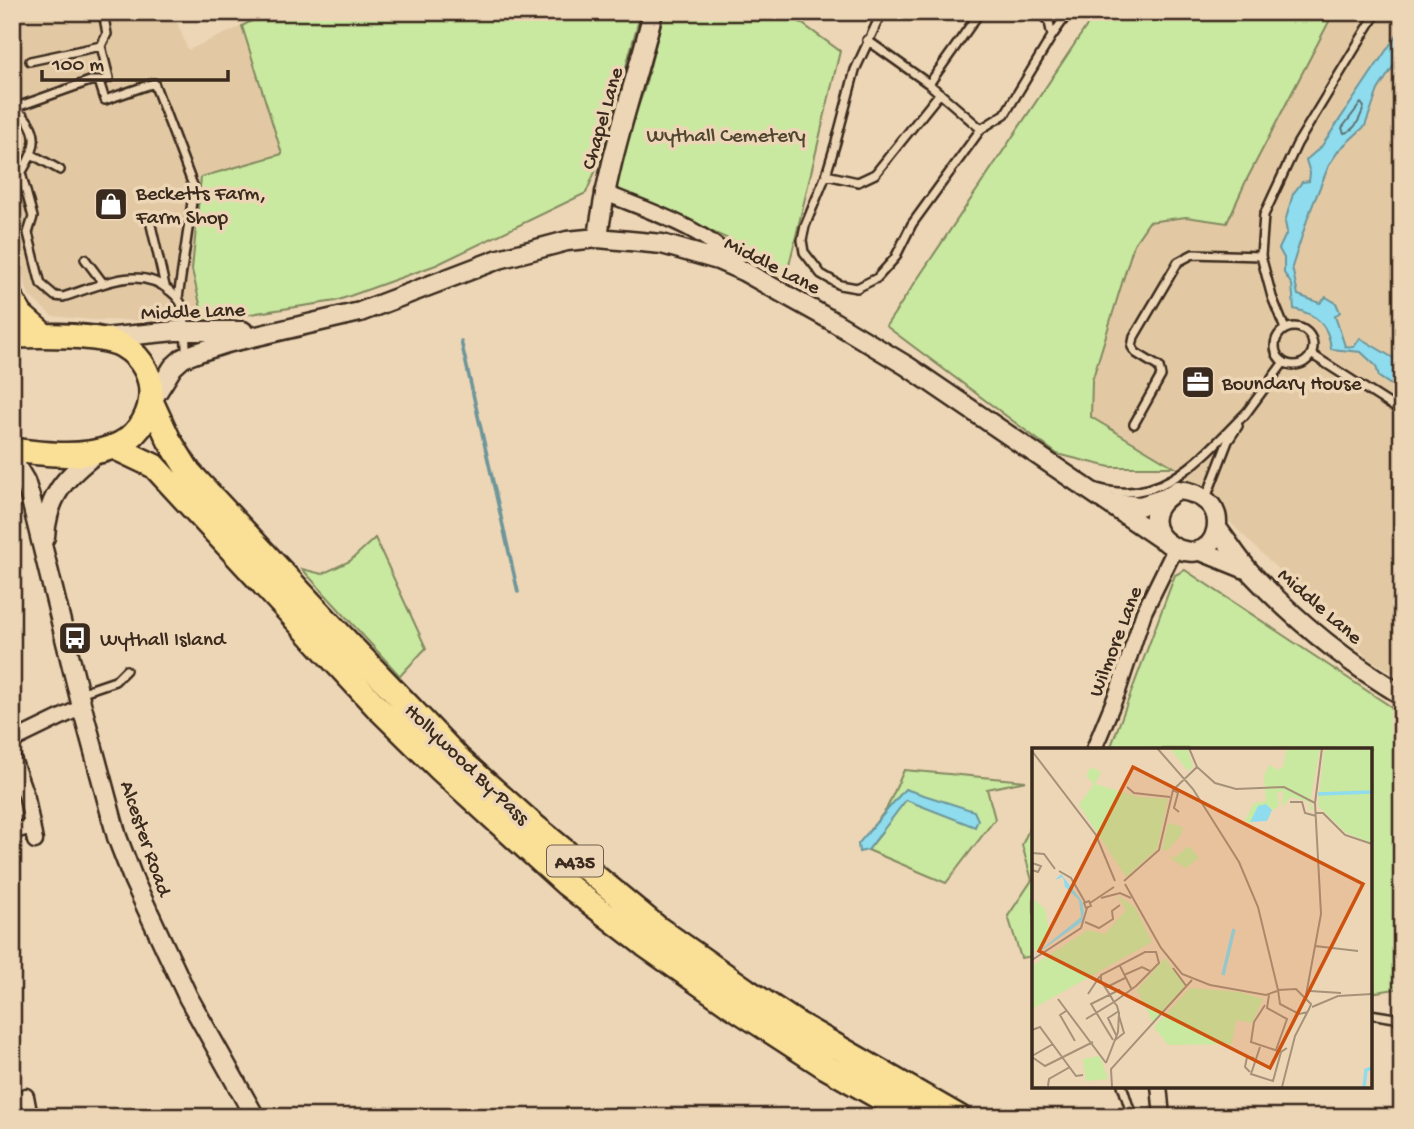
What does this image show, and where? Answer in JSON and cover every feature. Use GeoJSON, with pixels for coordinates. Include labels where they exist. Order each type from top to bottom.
{"type":"FeatureCollection","features":[{"type":"Feature","properties":{"kind":"highway"},"geometry":{"type":"LineString","coordinates":[[12,300],[21,315],[44,335]]}},
{"type":"Feature","properties":{"kind":"highway","name":"Hollywood By-Pass"},"geometry":{"type":"LineString","coordinates":[[12,336],[44,335],[95,339],[124,346],[144,366],[153,401],[169,440],[189,472],[459,759],[532,824],[659,929],[806,1029],[959,1117]]}},
{"type":"Feature","properties":{"kind":"highway"},"geometry":{"type":"LineString","coordinates":[[12,450],[67,455],[107,449],[141,424],[153,401]]}},
{"type":"Feature","properties":{"kind":"highway","name":"Hollywood By-Pass"},"geometry":{"type":"LineString","coordinates":[[107,449],[153,466],[376,706],[441,771],[566,884],[645,945],[748,1017],[826,1067],[914,1117]]}},
{"type":"Feature","properties":{"kind":"street","name":"Chapel Lane"},"geometry":{"type":"LineString","coordinates":[[598,238],[603,192],[653,12]]}},
{"type":"Feature","properties":{"kind":"street"},"geometry":{"type":"LineString","coordinates":[[603,192],[693,229],[729,253],[743,271]]}},
{"type":"Feature","properties":{"kind":"street","name":"Middle Lane"},"geometry":{"type":"LineString","coordinates":[[153,401],[173,367],[187,357],[227,342],[360,312],[499,259],[567,241],[598,238],[662,244],[718,260],[743,271],[829,319],[906,366],[1168,544],[1190,553],[1201,551],[1248,570]]}},
{"type":"Feature","properties":{"kind":"street","name":"Middle Lane"},"geometry":{"type":"LineString","coordinates":[[95,339],[292,327]]}},
{"type":"Feature","properties":{"kind":"street","name":"Alcester Road"},"geometry":{"type":"LineString","coordinates":[[44,555],[48,512],[55,494],[73,470],[107,449]]}},
{"type":"Feature","properties":{"kind":"street","name":"Alcester Road"},"geometry":{"type":"LineString","coordinates":[[12,459],[25,481],[117,837],[134,881],[188,997],[255,1117]]}},
{"type":"Feature","properties":{"kind":"street"},"geometry":{"type":"LineString","coordinates":[[1110,503],[1140,506],[1165,498],[1178,490],[1190,491],[1206,499]]}},
{"type":"Feature","properties":{"kind":"street"},"geometry":{"type":"LineString","coordinates":[[1165,498],[1157,509],[1154,523],[1168,544]]}},
{"type":"Feature","properties":{"kind":"street","name":"Middle Lane"},"geometry":{"type":"LineString","coordinates":[[1206,499],[1214,510],[1217,528],[1248,570],[1321,639],[1402,695]]}},
{"type":"Feature","properties":{"kind":"street"},"geometry":{"type":"LineString","coordinates":[[1201,551],[1214,540],[1217,528]]}},
{"type":"Feature","properties":{"kind":"street","name":"Wilmore Lane"},"geometry":{"type":"LineString","coordinates":[[1094,748],[1118,691],[1168,544]]}},
{"type":"Feature","properties":{"kind":"street"},"geometry":{"type":"LineString","coordinates":[[12,741],[81,700]]}},
{"type":"Feature","properties":{"kind":"street"},"geometry":{"type":"LineString","coordinates":[[12,756],[27,797],[35,841]]}},
{"type":"Feature","properties":{"kind":"street"},"geometry":{"type":"LineString","coordinates":[[12,832],[31,826]]}},
{"type":"Feature","properties":{"kind":"street"},"geometry":{"type":"LineString","coordinates":[[1158,1116],[1159,1087]]}},
{"type":"Feature","properties":{"kind":"street"},"geometry":{"type":"LineString","coordinates":[[12,1112],[28,1108]]}},
{"type":"Feature","properties":{"kind":"lane"},"geometry":{"type":"LineString","coordinates":[[14,108],[90,81],[99,82],[109,78],[101,46],[107,34],[103,12]]}},
{"type":"Feature","properties":{"kind":"lane"},"geometry":{"type":"LineString","coordinates":[[882,12],[855,69],[826,175],[802,240],[804,252],[821,274],[840,285],[857,288],[877,278],[895,258],[912,224],[981,129],[1005,114],[1069,12]]}},
{"type":"Feature","properties":{"kind":"lane"},"geometry":{"type":"LineString","coordinates":[[929,84],[980,12]]}},
{"type":"Feature","properties":{"kind":"lane"},"geometry":{"type":"LineString","coordinates":[[1039,12],[1049,22],[1052,36]]}},
{"type":"Feature","properties":{"kind":"lane"},"geometry":{"type":"LineString","coordinates":[[1285,329],[1272,297],[1261,256],[1264,215],[1297,144],[1377,12]]}},
{"type":"Feature","properties":{"kind":"lane"},"geometry":{"type":"LineString","coordinates":[[867,40],[929,84],[981,129]]}},
{"type":"Feature","properties":{"kind":"lane"},"geometry":{"type":"LineString","coordinates":[[30,61],[101,46]]}},
{"type":"Feature","properties":{"kind":"lane"},"geometry":{"type":"LineString","coordinates":[[99,82],[105,100],[154,83],[194,188],[178,298]]}},
{"type":"Feature","properties":{"kind":"lane"},"geometry":{"type":"LineString","coordinates":[[826,175],[858,182],[875,174],[940,93]]}},
{"type":"Feature","properties":{"kind":"lane"},"geometry":{"type":"LineString","coordinates":[[14,108],[27,118],[35,144],[33,155],[21,173],[33,217],[28,233],[41,284],[55,296],[63,297],[128,277],[142,278],[164,286],[178,298],[184,313],[187,357]]}},
{"type":"Feature","properties":{"kind":"lane"},"geometry":{"type":"LineString","coordinates":[[33,155],[60,170]]}},
{"type":"Feature","properties":{"kind":"lane"},"geometry":{"type":"LineString","coordinates":[[151,225],[164,286]]}},
{"type":"Feature","properties":{"kind":"lane"},"geometry":{"type":"LineString","coordinates":[[1134,424],[1161,376],[1158,367],[1136,353],[1132,346],[1134,337],[1178,262],[1193,254],[1261,256]]}},
{"type":"Feature","properties":{"kind":"lane"},"geometry":{"type":"LineString","coordinates":[[85,259],[103,283]]}},
{"type":"Feature","properties":{"kind":"lane"},"geometry":{"type":"LineString","coordinates":[[1297,327],[1307,332],[1313,343],[1311,354],[1302,363],[1296,365],[1284,362],[1275,348],[1277,337],[1285,329],[1297,327]]}},
{"type":"Feature","properties":{"kind":"lane"},"geometry":{"type":"LineString","coordinates":[[1311,354],[1402,412]]}},
{"type":"Feature","properties":{"kind":"lane"},"geometry":{"type":"LineString","coordinates":[[1206,499],[1228,441],[1284,362]]}},
{"type":"Feature","properties":{"kind":"lane"},"geometry":{"type":"LineString","coordinates":[[1076,481],[1112,492],[1143,491],[1164,485],[1187,470],[1247,412]]}},
{"type":"Feature","properties":{"kind":"lane"},"geometry":{"type":"LineString","coordinates":[[81,700],[115,681],[125,670]]}},
{"type":"Feature","properties":{"kind":"lane"},"geometry":{"type":"LineString","coordinates":[[1372,1014],[1395,1018]]}},
{"type":"Feature","properties":{"kind":"lane"},"geometry":{"type":"LineString","coordinates":[[1123,1087],[1129,1107],[1136,1117]]}},
{"type":"Feature","properties":{"kind":"shaded area"},"geometry":{"type":"Polygon","coordinates":[[[12,12],[173,12],[188,50],[242,26],[282,154],[192,270],[204,321],[93,320],[52,316],[29,296],[12,239],[12,12]]]}},
{"type":"Feature","properties":{"kind":"shaded area"},"geometry":{"type":"Polygon","coordinates":[[[1334,12],[1402,12],[1402,677],[1370,660],[1174,467],[1091,417],[1092,381],[1134,244],[1149,222],[1186,217],[1227,223],[1334,12]]]}},
{"type":"Feature","properties":{"kind":"green space"},"geometry":{"type":"Polygon","coordinates":[[[268,12],[641,12],[601,158],[586,193],[436,265],[336,301],[204,321],[192,270],[201,177],[282,154],[242,26],[268,12]]]}},
{"type":"Feature","properties":{"kind":"green space","name":"Wythall Cemetery"},"geometry":{"type":"Polygon","coordinates":[[[664,12],[786,12],[840,51],[786,278],[733,241],[610,186],[644,90],[664,12]]]}},
{"type":"Feature","properties":{"kind":"green space"},"geometry":{"type":"Polygon","coordinates":[[[1096,12],[1334,12],[1227,223],[1186,217],[1149,222],[1134,244],[1092,381],[1091,417],[1174,467],[1110,467],[1057,454],[886,326],[1096,12]]]}},
{"type":"Feature","properties":{"kind":"green space"},"geometry":{"type":"Polygon","coordinates":[[[375,538],[426,648],[400,676],[302,569],[322,574],[350,561],[375,538]]]}},
{"type":"Feature","properties":{"kind":"green space"},"geometry":{"type":"Polygon","coordinates":[[[1185,570],[1402,714],[1402,988],[1372,993],[1372,748],[1110,748],[1175,575],[1185,570]]]}},
{"type":"Feature","properties":{"kind":"green space"},"geometry":{"type":"Polygon","coordinates":[[[904,770],[1026,781],[987,789],[995,819],[946,883],[868,850],[880,835],[869,831],[886,810],[904,770]]]}},
{"type":"Feature","properties":{"kind":"green space"},"geometry":{"type":"Polygon","coordinates":[[[1032,822],[1032,880],[1022,845],[1032,822]]]}},
{"type":"Feature","properties":{"kind":"green space"},"geometry":{"type":"Polygon","coordinates":[[[1032,880],[1032,956],[1021,958],[1008,916],[1032,880]]]}},
{"type":"Feature","properties":{"kind":"water"},"geometry":{"type":"Polygon","coordinates":[[[1402,27],[1402,53],[1378,90],[1365,126],[1339,150],[1329,165],[1292,267],[1298,295],[1320,303],[1326,297],[1336,303],[1340,312],[1335,316],[1345,346],[1354,347],[1360,338],[1400,362],[1402,392],[1379,377],[1376,366],[1361,352],[1331,349],[1328,334],[1320,322],[1309,314],[1294,309],[1292,285],[1284,273],[1284,258],[1279,249],[1287,232],[1285,222],[1293,194],[1302,182],[1309,181],[1310,173],[1306,160],[1321,147],[1402,27]]]}},
{"type":"Feature","properties":{"kind":"water"},"geometry":{"type":"Polygon","coordinates":[[[905,789],[974,811],[978,820],[975,827],[906,800],[868,850],[859,852],[858,844],[905,789]]]}},
{"type":"Feature","properties":{"kind":"waterway"},"geometry":{"type":"LineString","coordinates":[[461,341],[518,592]]}},
{"type":"Feature","properties":{"kind":"place","name":"Becketts Farm, Farm Shop"},"geometry":{"type":"Point","coordinates":[111,204]}},
{"type":"Feature","properties":{"kind":"place","name":"Boundary House"},"geometry":{"type":"Point","coordinates":[1198,382]}},
{"type":"Feature","properties":{"kind":"place","name":"Wythall Island"},"geometry":{"type":"Point","coordinates":[75,638]}}]}
